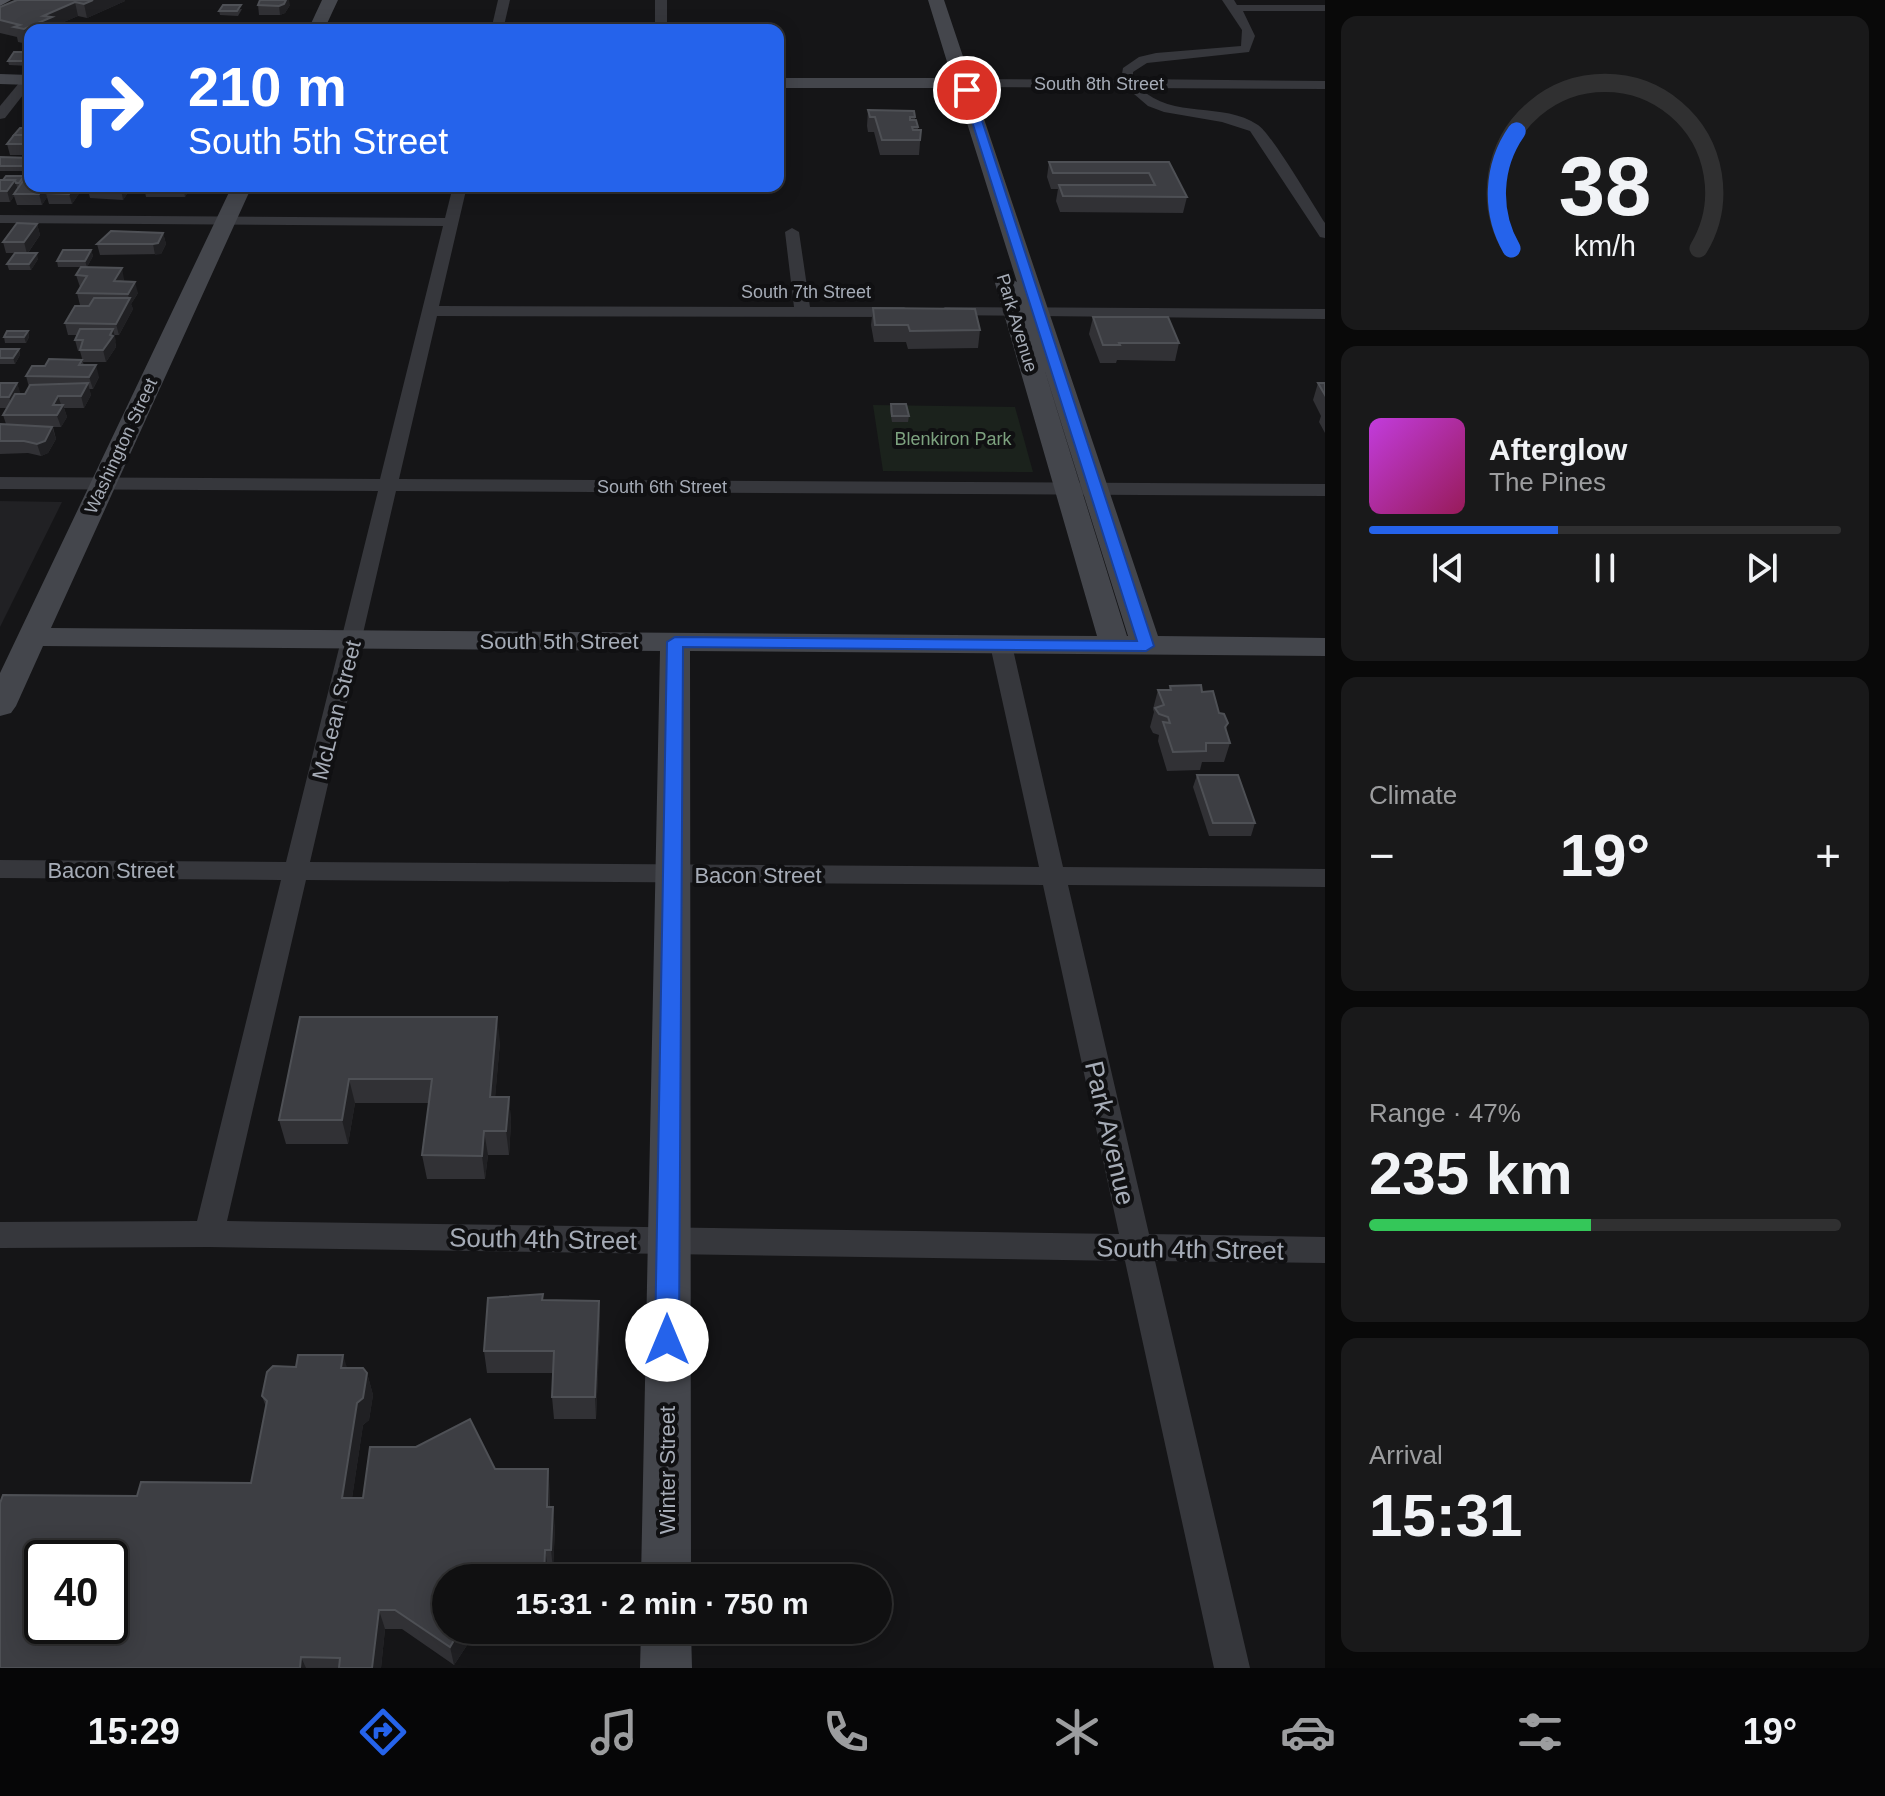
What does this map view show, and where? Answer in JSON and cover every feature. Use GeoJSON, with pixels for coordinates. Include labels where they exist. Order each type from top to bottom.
{"type":"FeatureCollection","features":[{"type":"Feature","properties":{"kind":"street"},"geometry":{"type":"LineString","coordinates":[[319,24],[330,0]]}},
{"type":"Feature","properties":{"kind":"street"},"geometry":{"type":"LineString","coordinates":[[498,24],[504,0]]}},
{"type":"Feature","properties":{"kind":"street"},"geometry":{"type":"LineString","coordinates":[[661,0],[661,24]]}},
{"type":"Feature","properties":{"kind":"street","name":"Park Avenue"},"geometry":{"type":"LineString","coordinates":[[918,0],[954,83]]}},
{"type":"Feature","properties":{"kind":"street","name":"Park Avenue"},"geometry":{"type":"LineString","coordinates":[[936,0],[954,83],[1027,312],[1096,488],[1146,646]]}},
{"type":"Feature","properties":{"kind":"street"},"geometry":{"type":"LineString","coordinates":[[1230,4],[1325,8]]}},
{"type":"Feature","properties":{"kind":"street"},"geometry":{"type":"LineString","coordinates":[[1230,4],[1250,33],[1250,42],[1245,49],[1143,60],[1127,71],[1129,84],[1144,98],[1171,109],[1240,122],[1255,128],[1325,234]]}},
{"type":"Feature","properties":{"kind":"street"},"geometry":{"type":"LineString","coordinates":[[0,79],[24,80]]}},
{"type":"Feature","properties":{"kind":"street","name":"South 8th Street"},"geometry":{"type":"LineString","coordinates":[[784,83],[1325,85]]}},
{"type":"Feature","properties":{"kind":"street"},"geometry":{"type":"LineString","coordinates":[[0,115],[24,86]]}},
{"type":"Feature","properties":{"kind":"street","name":"Washington Street"},"geometry":{"type":"LineString","coordinates":[[0,706],[239,192]]}},
{"type":"Feature","properties":{"kind":"street","name":"McLean Street"},"geometry":{"type":"LineString","coordinates":[[209,1234],[458,192]]}},
{"type":"Feature","properties":{"kind":"street"},"geometry":{"type":"LineString","coordinates":[[0,219],[451,222]]}},
{"type":"Feature","properties":{"kind":"street"},"geometry":{"type":"LineString","coordinates":[[792,232],[803,312]]}},
{"type":"Feature","properties":{"kind":"street","name":"South 7th Street"},"geometry":{"type":"LineString","coordinates":[[431,311],[1325,314]]}},
{"type":"Feature","properties":{"kind":"street","name":"Park Avenue"},"geometry":{"type":"LineString","coordinates":[[1027,312],[1067,489],[1115,646]]}},
{"type":"Feature","properties":{"kind":"street","name":"South 6th Street"},"geometry":{"type":"LineString","coordinates":[[0,483],[1325,490]]}},
{"type":"Feature","properties":{"kind":"street","name":"South 5th Street"},"geometry":{"type":"LineString","coordinates":[[32,637],[1325,647]]}},
{"type":"Feature","properties":{"kind":"street","name":"Winter Street"},"geometry":{"type":"LineString","coordinates":[[666,1564],[675,642]]}},
{"type":"Feature","properties":{"kind":"street","name":"Park Avenue"},"geometry":{"type":"LineString","coordinates":[[1001,645],[1232,1668]]}},
{"type":"Feature","properties":{"kind":"street","name":"Bacon Street"},"geometry":{"type":"LineString","coordinates":[[0,869],[1325,878]]}},
{"type":"Feature","properties":{"kind":"street","name":"South 4th Street"},"geometry":{"type":"LineString","coordinates":[[0,1235],[209,1234],[1325,1250]]}},
{"type":"Feature","properties":{"kind":"street"},"geometry":{"type":"LineString","coordinates":[[666,1644],[666,1668]]}},
{"type":"Feature","properties":{"kind":"shaded area"},"geometry":{"type":"Polygon","coordinates":[[[0,501],[62,502],[0,627],[0,501]]]}},
{"type":"Feature","properties":{"kind":"green space","name":"Blenkiron Park"},"geometry":{"type":"Polygon","coordinates":[[[873,405],[1015,407],[1033,472],[883,471],[873,405]]]}},
{"type":"Feature","properties":{"kind":"building"},"geometry":{"type":"Polygon","coordinates":[[[17,0],[93,0],[84,4],[75,2],[43,16],[52,17],[36,24],[24,24],[24,29],[0,20],[0,7],[17,0]]]}},
{"type":"Feature","properties":{"kind":"building"},"geometry":{"type":"Polygon","coordinates":[[[260,0],[286,0],[279,6],[258,5],[260,0]]]}},
{"type":"Feature","properties":{"kind":"building"},"geometry":{"type":"Polygon","coordinates":[[[223,5],[241,5],[237,11],[219,11],[223,5]]]}},
{"type":"Feature","properties":{"kind":"building"},"geometry":{"type":"Polygon","coordinates":[[[14,52],[24,52],[24,61],[8,61],[14,52]]]}},
{"type":"Feature","properties":{"kind":"building"},"geometry":{"type":"Polygon","coordinates":[[[868,110],[914,111],[915,117],[910,117],[910,120],[916,120],[918,127],[912,127],[913,130],[921,130],[920,140],[882,140],[875,117],[870,117],[868,110]]]}},
{"type":"Feature","properties":{"kind":"building"},"geometry":{"type":"Polygon","coordinates":[[[20,128],[24,128],[24,135],[14,135],[20,128]]]}},
{"type":"Feature","properties":{"kind":"building"},"geometry":{"type":"Polygon","coordinates":[[[14,135],[24,135],[24,144],[7,144],[14,135]]]}},
{"type":"Feature","properties":{"kind":"building"},"geometry":{"type":"Polygon","coordinates":[[[0,157],[24,158],[24,166],[0,166],[0,157]]]}},
{"type":"Feature","properties":{"kind":"building"},"geometry":{"type":"Polygon","coordinates":[[[1049,162],[1169,162],[1187,197],[1063,196],[1059,185],[1155,185],[1149,173],[1053,173],[1049,162]]]}},
{"type":"Feature","properties":{"kind":"building"},"geometry":{"type":"Polygon","coordinates":[[[6,176],[24,176],[16,183],[15,180],[3,180],[6,176]]]}},
{"type":"Feature","properties":{"kind":"building"},"geometry":{"type":"Polygon","coordinates":[[[24,179],[24,192],[40,192],[39,194],[14,194],[24,179]]]}},
{"type":"Feature","properties":{"kind":"building"},"geometry":{"type":"Polygon","coordinates":[[[0,180],[15,180],[7,191],[0,191],[0,180]]]}},
{"type":"Feature","properties":{"kind":"building"},"geometry":{"type":"Polygon","coordinates":[[[17,223],[37,224],[24,242],[3,242],[17,223]]]}},
{"type":"Feature","properties":{"kind":"building"},"geometry":{"type":"Polygon","coordinates":[[[111,231],[163,233],[158,243],[153,244],[97,244],[111,231]]]}},
{"type":"Feature","properties":{"kind":"building"},"geometry":{"type":"Polygon","coordinates":[[[63,250],[91,250],[85,261],[57,261],[63,250]]]}},
{"type":"Feature","properties":{"kind":"building"},"geometry":{"type":"Polygon","coordinates":[[[15,253],[37,253],[29,264],[7,264],[15,253]]]}},
{"type":"Feature","properties":{"kind":"building"},"geometry":{"type":"Polygon","coordinates":[[[81,267],[122,268],[114,281],[135,282],[128,294],[77,293],[87,276],[76,275],[81,267]]]}},
{"type":"Feature","properties":{"kind":"building"},"geometry":{"type":"Polygon","coordinates":[[[94,298],[130,298],[116,324],[65,323],[75,306],[89,306],[94,298]]]}},
{"type":"Feature","properties":{"kind":"building"},"geometry":{"type":"Polygon","coordinates":[[[873,308],[975,309],[980,330],[910,331],[908,325],[875,325],[873,308]]]}},
{"type":"Feature","properties":{"kind":"building"},"geometry":{"type":"Polygon","coordinates":[[[1093,317],[1168,317],[1179,343],[1103,345],[1093,317]]]}},
{"type":"Feature","properties":{"kind":"building"},"geometry":{"type":"Polygon","coordinates":[[[80,329],[113,329],[110,335],[113,336],[103,350],[80,350],[83,340],[75,340],[80,329]]]}},
{"type":"Feature","properties":{"kind":"building"},"geometry":{"type":"Polygon","coordinates":[[[7,331],[28,331],[24,337],[4,337],[7,331]]]}},
{"type":"Feature","properties":{"kind":"building"},"geometry":{"type":"Polygon","coordinates":[[[0,349],[19,349],[13,358],[0,358],[0,349]]]}},
{"type":"Feature","properties":{"kind":"building"},"geometry":{"type":"Polygon","coordinates":[[[49,359],[82,360],[79,365],[96,365],[89,377],[26,376],[32,366],[45,366],[49,359]]]}},
{"type":"Feature","properties":{"kind":"building"},"geometry":{"type":"Polygon","coordinates":[[[0,383],[17,383],[9,397],[0,397],[0,383]]]}},
{"type":"Feature","properties":{"kind":"building"},"geometry":{"type":"Polygon","coordinates":[[[88,383],[81,396],[58,396],[53,405],[63,405],[57,415],[3,415],[15,394],[25,394],[30,385],[88,383]]]}},
{"type":"Feature","properties":{"kind":"building"},"geometry":{"type":"Polygon","coordinates":[[[1318,383],[1325,383],[1325,395],[1318,383]]]}},
{"type":"Feature","properties":{"kind":"building"},"geometry":{"type":"Polygon","coordinates":[[[891,404],[906,404],[909,416],[892,416],[891,404]]]}},
{"type":"Feature","properties":{"kind":"building"},"geometry":{"type":"Polygon","coordinates":[[[0,424],[52,427],[45,441],[37,444],[0,441],[0,424]]]}},
{"type":"Feature","properties":{"kind":"building"},"geometry":{"type":"Polygon","coordinates":[[[1201,685],[1202,692],[1213,691],[1219,713],[1224,714],[1228,723],[1225,727],[1230,743],[1206,743],[1206,751],[1173,752],[1163,722],[1170,723],[1168,717],[1159,714],[1155,708],[1164,705],[1158,690],[1171,690],[1170,686],[1201,685]]]}},
{"type":"Feature","properties":{"kind":"building"},"geometry":{"type":"Polygon","coordinates":[[[1197,775],[1238,775],[1255,823],[1213,823],[1197,775]]]}},
{"type":"Feature","properties":{"kind":"building"},"geometry":{"type":"Polygon","coordinates":[[[300,1017],[497,1017],[490,1097],[509,1097],[506,1131],[484,1131],[482,1156],[422,1155],[432,1079],[349,1079],[342,1120],[279,1120],[300,1017]]]}},
{"type":"Feature","properties":{"kind":"building"},"geometry":{"type":"Polygon","coordinates":[[[543,1294],[542,1300],[599,1301],[595,1397],[552,1397],[554,1351],[484,1351],[488,1298],[543,1294]]]}},
{"type":"Feature","properties":{"kind":"building"},"geometry":{"type":"Polygon","coordinates":[[[298,1355],[343,1355],[341,1368],[363,1368],[367,1373],[363,1398],[357,1403],[342,1498],[363,1498],[370,1447],[416,1447],[470,1419],[495,1469],[548,1469],[547,1507],[553,1507],[551,1550],[545,1550],[544,1564],[432,1564],[432,1635],[395,1610],[379,1610],[372,1668],[339,1668],[340,1658],[301,1657],[300,1668],[0,1668],[0,1503],[3,1495],[137,1496],[141,1482],[251,1483],[267,1401],[262,1396],[267,1372],[273,1366],[296,1367],[298,1355]]]}},
{"type":"Feature","properties":{"kind":"route"},"geometry":{"type":"LineString","coordinates":[[667,1340],[675,642],[1146,646],[967,90]]}}]}
